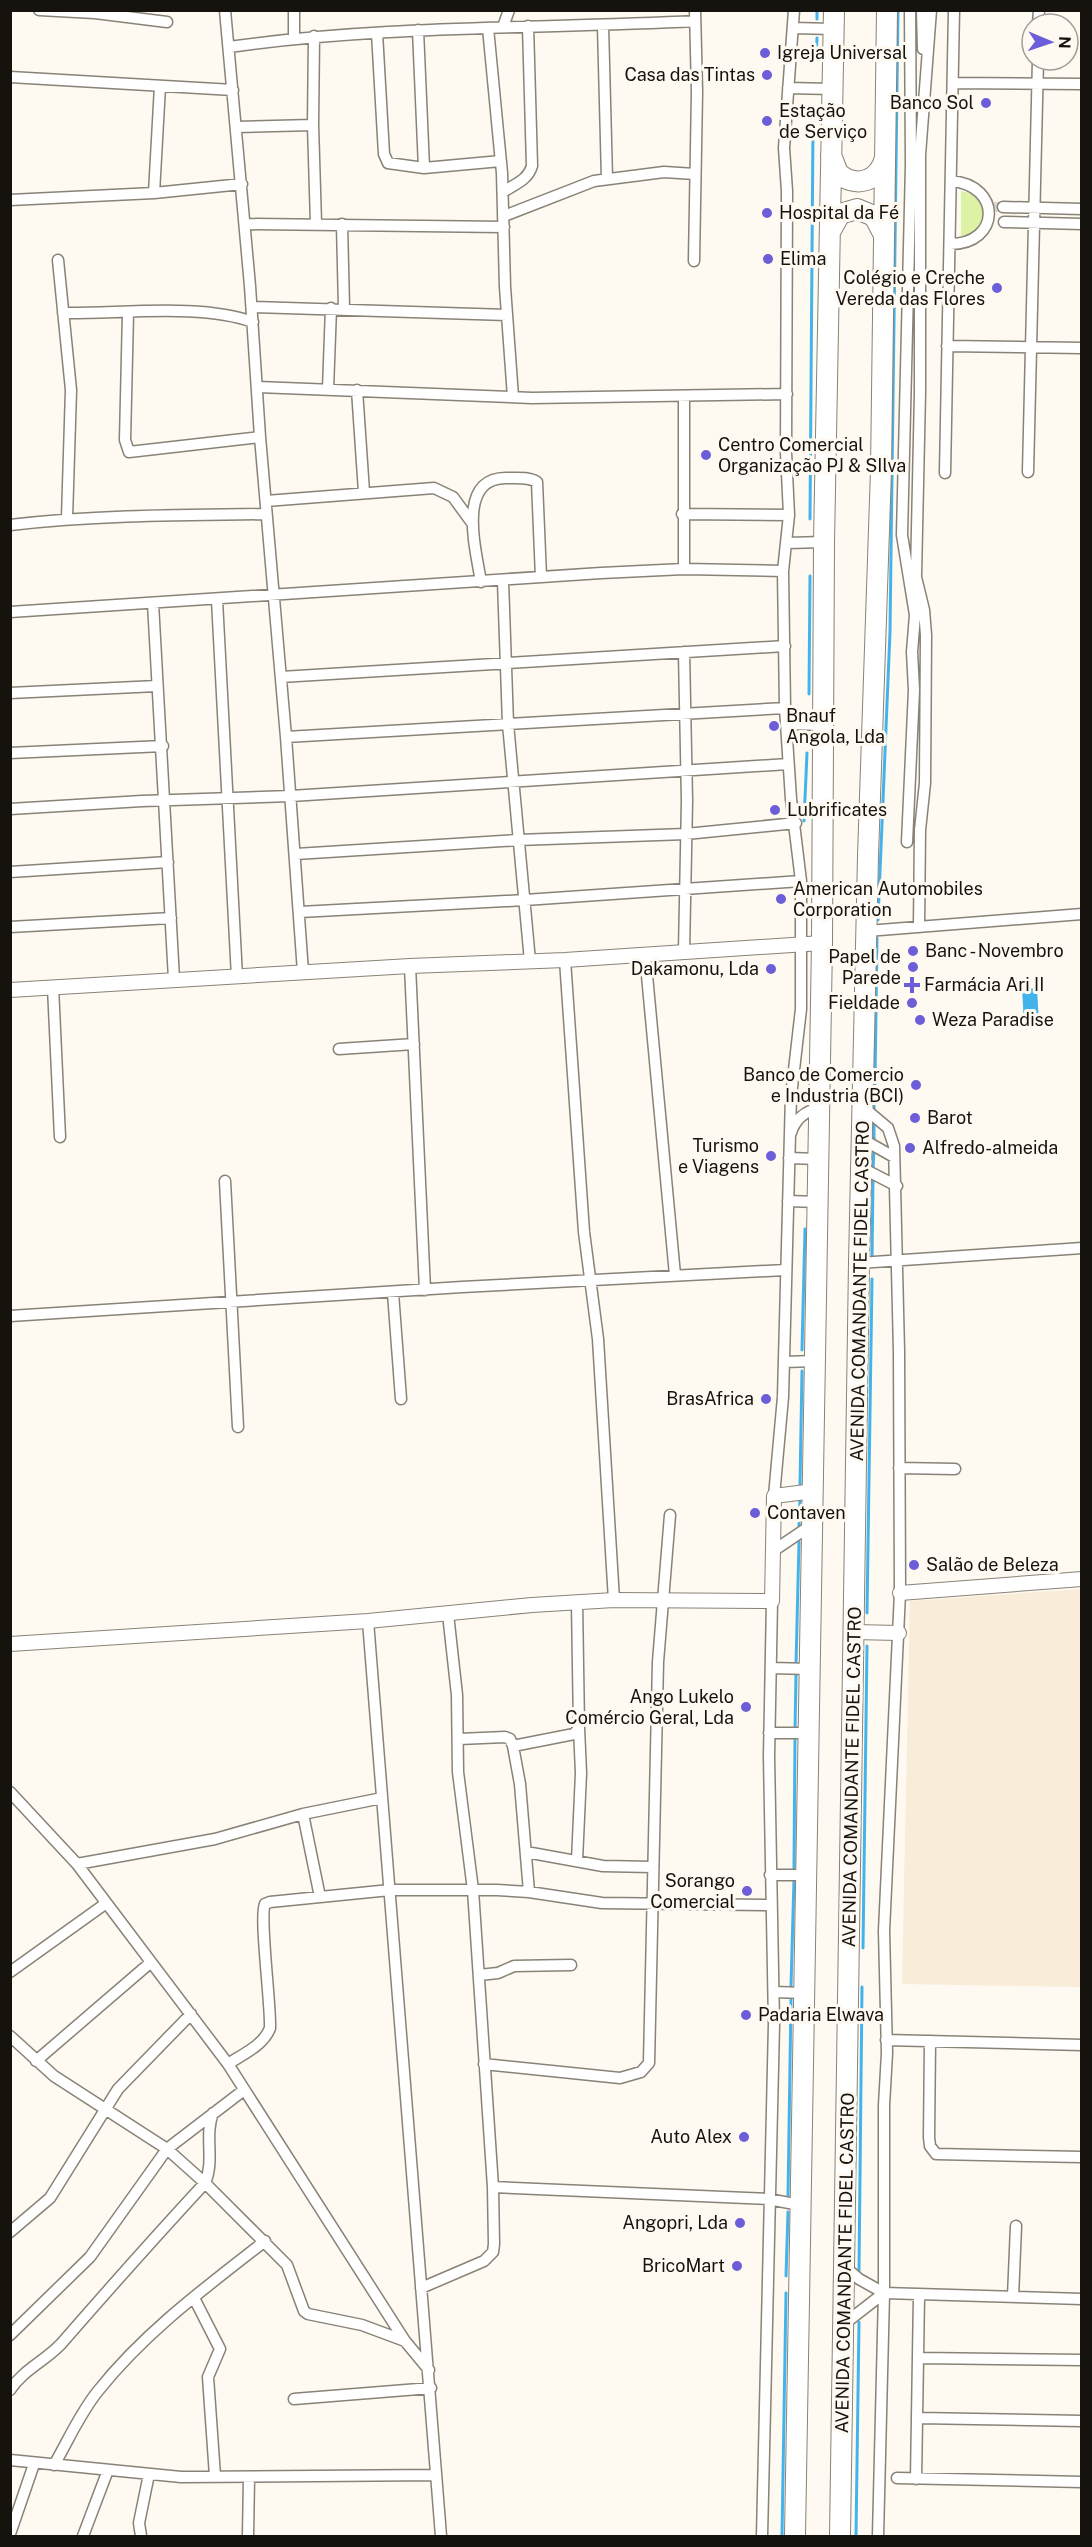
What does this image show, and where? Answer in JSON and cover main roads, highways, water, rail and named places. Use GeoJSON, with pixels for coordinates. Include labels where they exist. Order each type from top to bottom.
{"type":"FeatureCollection","features":[{"type":"Feature","properties":{"kind":"highway","name":"AVENIDA COMANDANTE FIDEL CASTRO"},"geometry":{"type":"LineString","coordinates":[[840,2536],[859,1263],[881,481],[887,10]]}},
{"type":"Feature","properties":{"kind":"highway"},"geometry":{"type":"LineString","coordinates":[[795,2536],[814,1491],[822,943],[824,542],[834,20]]}},
{"type":"Feature","properties":{"kind":"highway"},"geometry":{"type":"LineString","coordinates":[[831,153],[832,162],[838,173],[858,182],[877,174],[886,154]]}},
{"type":"Feature","properties":{"kind":"highway"},"geometry":{"type":"LineString","coordinates":[[829,234],[836,218],[844,212],[857,209],[871,213],[878,219],[884,236]]}},
{"type":"Feature","properties":{"kind":"water"},"geometry":{"type":"Polygon","coordinates":[[[1022,988],[1037,988],[1039,1023],[1024,1024],[1022,988]]]}},
{"type":"Feature","properties":{"kind":"waterway"},"geometry":{"type":"LineString","coordinates":[[817,10],[817,19]]}},
{"type":"Feature","properties":{"kind":"waterway"},"geometry":{"type":"LineString","coordinates":[[878,920],[890,632],[898,10]]}},
{"type":"Feature","properties":{"kind":"waterway"},"geometry":{"type":"LineString","coordinates":[[816,59],[817,38]]}},
{"type":"Feature","properties":{"kind":"waterway"},"geometry":{"type":"LineString","coordinates":[[810,519],[813,126]]}},
{"type":"Feature","properties":{"kind":"waterway"},"geometry":{"type":"LineString","coordinates":[[809,694],[810,576]]}},
{"type":"Feature","properties":{"kind":"waterway"},"geometry":{"type":"LineString","coordinates":[[804,821],[807,753]]}},
{"type":"Feature","properties":{"kind":"waterway"},"geometry":{"type":"LineString","coordinates":[[875,1084],[877,938]]}},
{"type":"Feature","properties":{"kind":"waterway"},"geometry":{"type":"LineString","coordinates":[[874,1096],[874,1111]]}},
{"type":"Feature","properties":{"kind":"waterway"},"geometry":{"type":"LineString","coordinates":[[874,1120],[874,1141]]}},
{"type":"Feature","properties":{"kind":"waterway"},"geometry":{"type":"LineString","coordinates":[[873,1171],[874,1147]]}},
{"type":"Feature","properties":{"kind":"waterway"},"geometry":{"type":"LineString","coordinates":[[872,1261],[873,1177]]}},
{"type":"Feature","properties":{"kind":"waterway"},"geometry":{"type":"LineString","coordinates":[[802,1350],[805,1229]]}},
{"type":"Feature","properties":{"kind":"waterway"},"geometry":{"type":"LineString","coordinates":[[867,1613],[872,1279]]}},
{"type":"Feature","properties":{"kind":"waterway"},"geometry":{"type":"LineString","coordinates":[[800,1484],[802,1371]]}},
{"type":"Feature","properties":{"kind":"waterway"},"geometry":{"type":"LineString","coordinates":[[799,1527],[800,1498]]}},
{"type":"Feature","properties":{"kind":"waterway"},"geometry":{"type":"LineString","coordinates":[[796,1664],[799,1542]]}},
{"type":"Feature","properties":{"kind":"waterway"},"geometry":{"type":"LineString","coordinates":[[863,1948],[867,1646]]}},
{"type":"Feature","properties":{"kind":"waterway"},"geometry":{"type":"LineString","coordinates":[[795,1730],[796,1675]]}},
{"type":"Feature","properties":{"kind":"waterway"},"geometry":{"type":"LineString","coordinates":[[794,1870],[795,1737]]}},
{"type":"Feature","properties":{"kind":"waterway"},"geometry":{"type":"LineString","coordinates":[[791,1986],[794,1879]]}},
{"type":"Feature","properties":{"kind":"waterway"},"geometry":{"type":"LineString","coordinates":[[859,2271],[862,1987]]}},
{"type":"Feature","properties":{"kind":"waterway"},"geometry":{"type":"LineString","coordinates":[[788,2196],[791,2000]]}},
{"type":"Feature","properties":{"kind":"waterway"},"geometry":{"type":"LineString","coordinates":[[786,2276],[788,2212]]}},
{"type":"Feature","properties":{"kind":"waterway"},"geometry":{"type":"LineString","coordinates":[[782,2536],[786,2293]]}},
{"type":"Feature","properties":{"kind":"waterway"},"geometry":{"type":"LineString","coordinates":[[856,2536],[859,2322]]}},
{"type":"Feature","properties":{"kind":"tunnel"},"geometry":{"type":"LineString","coordinates":[[994,207],[1003,207]]}},
{"type":"Feature","properties":{"kind":"place","name":"Igreja Universal"},"geometry":{"type":"Point","coordinates":[765,53]}},
{"type":"Feature","properties":{"kind":"place","name":"Casa das Tintas"},"geometry":{"type":"Point","coordinates":[767,75]}},
{"type":"Feature","properties":{"kind":"place","name":"Banco Sol"},"geometry":{"type":"Point","coordinates":[986,103]}},
{"type":"Feature","properties":{"kind":"place","name":"Estação de Serviço"},"geometry":{"type":"Point","coordinates":[767,121]}},
{"type":"Feature","properties":{"kind":"place","name":"Hospital da Fé"},"geometry":{"type":"Point","coordinates":[767,213]}},
{"type":"Feature","properties":{"kind":"place","name":"Elima"},"geometry":{"type":"Point","coordinates":[768,259]}},
{"type":"Feature","properties":{"kind":"place","name":"Colégio e Creche Vereda das Flores"},"geometry":{"type":"Point","coordinates":[997,288]}},
{"type":"Feature","properties":{"kind":"place","name":"Centro Comercial Organização PJ & SIlva"},"geometry":{"type":"Point","coordinates":[706,455]}},
{"type":"Feature","properties":{"kind":"place","name":"Bnauf Angola, Lda"},"geometry":{"type":"Point","coordinates":[774,726]}},
{"type":"Feature","properties":{"kind":"place","name":"Lubrificates"},"geometry":{"type":"Point","coordinates":[775,810]}},
{"type":"Feature","properties":{"kind":"place","name":"American Automobiles Corporation"},"geometry":{"type":"Point","coordinates":[781,899]}},
{"type":"Feature","properties":{"kind":"place","name":"Banc - Novembro"},"geometry":{"type":"Point","coordinates":[913,951]}},
{"type":"Feature","properties":{"kind":"place","name":"Papel de Parede"},"geometry":{"type":"Point","coordinates":[913,967]}},
{"type":"Feature","properties":{"kind":"place","name":"Dakamonu, Lda"},"geometry":{"type":"Point","coordinates":[771,969]}},
{"type":"Feature","properties":{"kind":"place","name":"Farmácia Ari II"},"geometry":{"type":"Point","coordinates":[912,985]}},
{"type":"Feature","properties":{"kind":"place","name":"Fieldade"},"geometry":{"type":"Point","coordinates":[912,1003]}},
{"type":"Feature","properties":{"kind":"place","name":"Weza Paradise"},"geometry":{"type":"Point","coordinates":[920,1020]}},
{"type":"Feature","properties":{"kind":"place","name":"Banco de Comercio e Industria (BCI)"},"geometry":{"type":"Point","coordinates":[916,1085]}},
{"type":"Feature","properties":{"kind":"place","name":"Barot"},"geometry":{"type":"Point","coordinates":[915,1118]}},
{"type":"Feature","properties":{"kind":"place","name":"Alfredo-almeida"},"geometry":{"type":"Point","coordinates":[910,1148]}},
{"type":"Feature","properties":{"kind":"place","name":"Turismo e Viagens"},"geometry":{"type":"Point","coordinates":[771,1156]}},
{"type":"Feature","properties":{"kind":"place","name":"BrasAfrica"},"geometry":{"type":"Point","coordinates":[766,1399]}},
{"type":"Feature","properties":{"kind":"place","name":"Contaven"},"geometry":{"type":"Point","coordinates":[755,1513]}},
{"type":"Feature","properties":{"kind":"place","name":"Salão de Beleza"},"geometry":{"type":"Point","coordinates":[914,1565]}},
{"type":"Feature","properties":{"kind":"place","name":"Ango Lukelo Comércio Geral, Lda"},"geometry":{"type":"Point","coordinates":[746,1707]}},
{"type":"Feature","properties":{"kind":"place","name":"Sorango Comercial"},"geometry":{"type":"Point","coordinates":[747,1891]}},
{"type":"Feature","properties":{"kind":"place","name":"Padaria Elwava"},"geometry":{"type":"Point","coordinates":[746,2015]}},
{"type":"Feature","properties":{"kind":"place","name":"Auto Alex"},"geometry":{"type":"Point","coordinates":[744,2137]}},
{"type":"Feature","properties":{"kind":"place","name":"Angopri, Lda"},"geometry":{"type":"Point","coordinates":[740,2223]}},
{"type":"Feature","properties":{"kind":"place","name":"BricoMart"},"geometry":{"type":"Point","coordinates":[737,2266]}}]}
